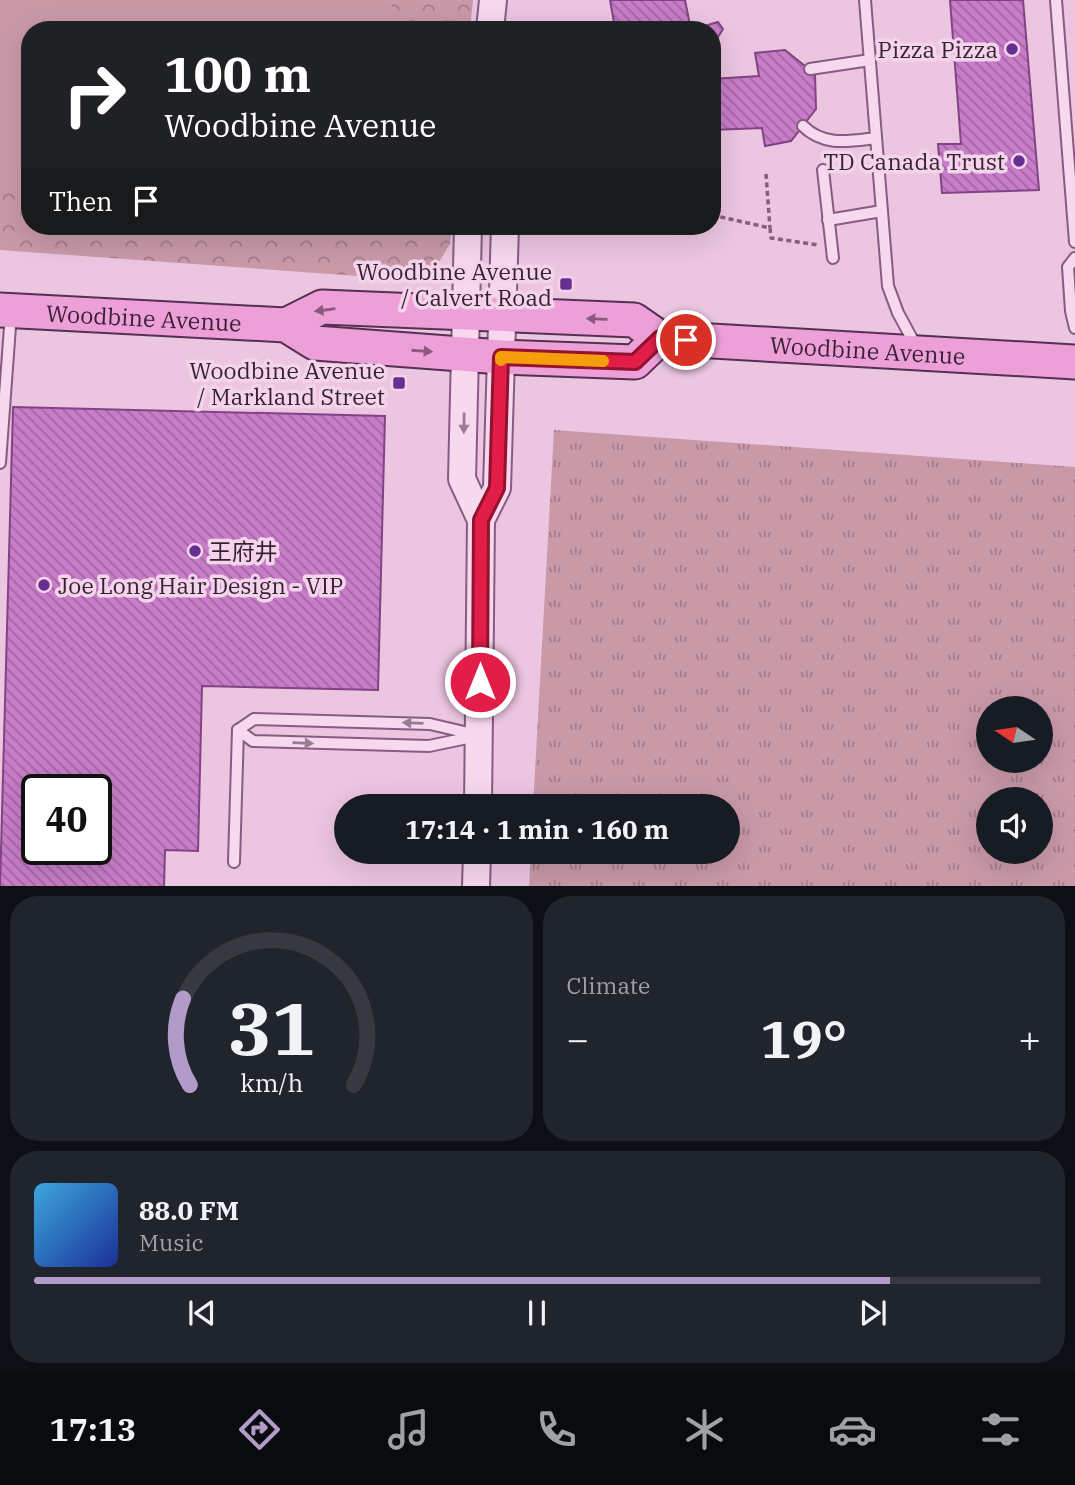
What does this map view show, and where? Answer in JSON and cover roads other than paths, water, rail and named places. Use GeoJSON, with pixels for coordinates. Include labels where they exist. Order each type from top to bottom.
{"type":"FeatureCollection","features":[{"type":"Feature","properties":{"kind":"main road","name":"Woodbine Avenue"},"geometry":{"type":"LineString","coordinates":[[286,325],[322,307],[502,317],[634,320],[660,338],[1075,362]]}},
{"type":"Feature","properties":{"kind":"main road","name":"Woodbine Avenue"},"geometry":{"type":"LineString","coordinates":[[6,310],[286,325],[315,343],[501,357],[635,362],[660,338]]}},
{"type":"Feature","properties":{"kind":"street"},"geometry":{"type":"LineString","coordinates":[[468,235],[462,479],[481,520],[478,794]]}},
{"type":"Feature","properties":{"kind":"street"},"geometry":{"type":"LineString","coordinates":[[481,520],[497,488],[505,235]]}},
{"type":"Feature","properties":{"kind":"street"},"geometry":{"type":"LineString","coordinates":[[476,886],[477,864]]}},
{"type":"Feature","properties":{"kind":"lane"},"geometry":{"type":"LineString","coordinates":[[865,0],[888,286],[898,313],[920,353]]}},
{"type":"Feature","properties":{"kind":"lane"},"geometry":{"type":"LineString","coordinates":[[1056,0],[1075,242]]}},
{"type":"Feature","properties":{"kind":"lane"},"geometry":{"type":"LineString","coordinates":[[810,69],[870,60]]}},
{"type":"Feature","properties":{"kind":"lane"},"geometry":{"type":"LineString","coordinates":[[803,126],[810,133],[833,142],[876,138]]}},
{"type":"Feature","properties":{"kind":"lane"},"geometry":{"type":"LineString","coordinates":[[823,170],[833,253]]}},
{"type":"Feature","properties":{"kind":"lane"},"geometry":{"type":"LineString","coordinates":[[828,220],[882,211]]}},
{"type":"Feature","properties":{"kind":"lane"},"geometry":{"type":"LineString","coordinates":[[1075,258],[1068,267],[1075,328]]}},
{"type":"Feature","properties":{"kind":"lane"},"geometry":{"type":"LineString","coordinates":[[0,463],[6,310]]}},
{"type":"Feature","properties":{"kind":"lane"},"geometry":{"type":"LineString","coordinates":[[238,730],[254,719],[430,724],[480,736]]}},
{"type":"Feature","properties":{"kind":"lane"},"geometry":{"type":"LineString","coordinates":[[238,730],[253,741],[429,746],[480,736]]}},
{"type":"Feature","properties":{"kind":"lane"},"geometry":{"type":"LineString","coordinates":[[234,862],[238,730]]}},
{"type":"Feature","properties":{"kind":"place","name":"Pizza Pizza"},"geometry":{"type":"Point","coordinates":[1012,49]}},
{"type":"Feature","properties":{"kind":"place","name":"TD Canada Trust"},"geometry":{"type":"Point","coordinates":[1019,161]}},
{"type":"Feature","properties":{"kind":"place","name":"Woodbine Avenue / Calvert Road"},"geometry":{"type":"Point","coordinates":[566,284]}},
{"type":"Feature","properties":{"kind":"place","name":"Woodbine Avenue / Markland Street"},"geometry":{"type":"Point","coordinates":[399,383]}},
{"type":"Feature","properties":{"kind":"place","name":"王府井"},"geometry":{"type":"Point","coordinates":[195,551]}},
{"type":"Feature","properties":{"kind":"place","name":"Joe Long Hair Design - VIP"},"geometry":{"type":"Point","coordinates":[44,585]}}]}
